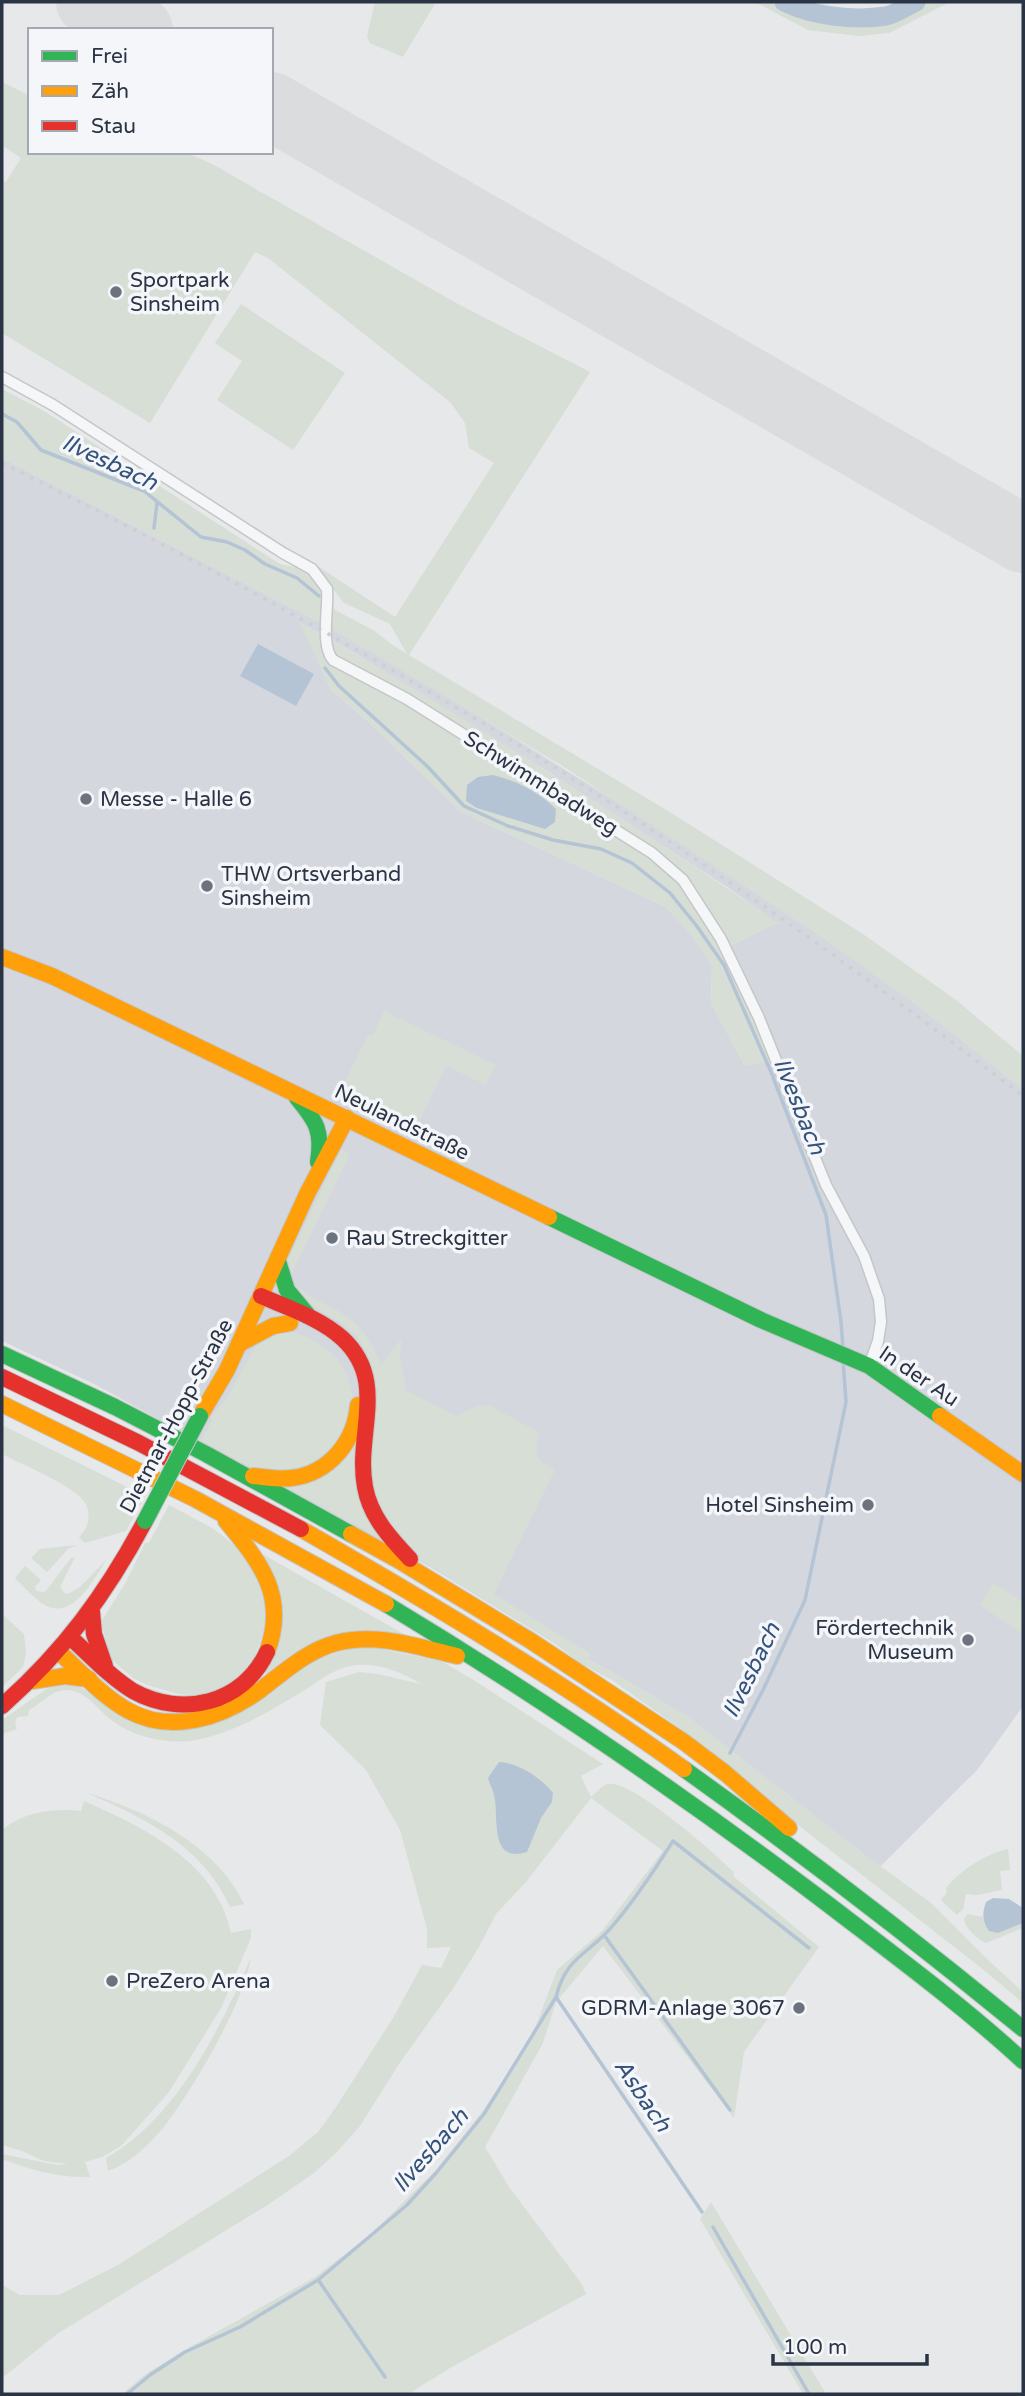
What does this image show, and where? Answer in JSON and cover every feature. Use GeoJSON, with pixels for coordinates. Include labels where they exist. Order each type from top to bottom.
{"type":"FeatureCollection","features":[{"type":"Feature","properties":{"kind":"main road","name":"Neulandstraße"},"geometry":{"type":"LineString","coordinates":[[2,957],[52,976],[782,1328]]}},
{"type":"Feature","properties":{"kind":"main road"},"geometry":{"type":"LineString","coordinates":[[292,1092],[317,1121],[323,1141],[307,1194]]}},
{"type":"Feature","properties":{"kind":"main road","name":"Dietmar-Hopp-Straße"},"geometry":{"type":"LineString","coordinates":[[2,1706],[32,1681],[71,1638],[92,1612],[125,1560],[239,1344],[307,1194],[347,1118]]}},
{"type":"Feature","properties":{"kind":"main road"},"geometry":{"type":"LineString","coordinates":[[278,1261],[287,1290],[310,1319]]}},
{"type":"Feature","properties":{"kind":"main road"},"geometry":{"type":"LineString","coordinates":[[258,1301],[310,1319],[339,1336],[351,1347],[366,1375],[370,1392],[363,1467],[364,1486],[370,1504],[386,1534],[434,1582]]}},
{"type":"Feature","properties":{"kind":"main road"},"geometry":{"type":"LineString","coordinates":[[247,1476],[294,1478],[317,1470],[344,1448],[353,1430],[358,1410],[352,1374],[346,1362],[327,1343],[290,1323],[258,1301]]}},
{"type":"Feature","properties":{"kind":"main road"},"geometry":{"type":"LineString","coordinates":[[239,1344],[273,1326],[290,1323]]}},
{"type":"Feature","properties":{"kind":"main road","name":"In der Au"},"geometry":{"type":"LineString","coordinates":[[782,1328],[869,1366],[1023,1474]]}},
{"type":"Feature","properties":{"kind":"main road"},"geometry":{"type":"LineString","coordinates":[[2,1354],[115,1407],[247,1476],[434,1582],[531,1641],[684,1742],[725,1773],[793,1832],[806,1857]]}},
{"type":"Feature","properties":{"kind":"main road"},"geometry":{"type":"LineString","coordinates":[[2,1377],[191,1469],[461,1623],[633,1733],[806,1857],[1023,2029]]}},
{"type":"Feature","properties":{"kind":"main road"},"geometry":{"type":"LineString","coordinates":[[2,1404],[218,1511],[477,1661],[615,1751],[827,1903],[1023,2061]]}},
{"type":"Feature","properties":{"kind":"main road"},"geometry":{"type":"LineString","coordinates":[[71,1638],[125,1686],[142,1695],[181,1704],[203,1703],[226,1697],[247,1680],[259,1668],[270,1646],[274,1629],[273,1597],[259,1564],[218,1511]]}},
{"type":"Feature","properties":{"kind":"main road"},"geometry":{"type":"LineString","coordinates":[[92,1612],[96,1640],[108,1671]]}},
{"type":"Feature","properties":{"kind":"main road"},"geometry":{"type":"LineString","coordinates":[[59,1652],[130,1712],[170,1723],[209,1718],[231,1709],[311,1653],[344,1642],[378,1639],[477,1661]]}},
{"type":"Feature","properties":{"kind":"main road"},"geometry":{"type":"LineString","coordinates":[[32,1681],[65,1676],[89,1679]]}},
{"type":"Feature","properties":{"kind":"street","name":"Schwimmbadweg"},"geometry":{"type":"LineString","coordinates":[[2,377],[53,405],[312,569],[327,589],[325,614],[328,653],[333,660],[418,706],[652,853],[683,880],[721,939],[754,1006],[826,1185],[870,1270],[879,1299],[881,1322],[878,1341],[869,1366]]}},
{"type":"Feature","properties":{"kind":"shaded area"},"geometry":{"type":"Polygon","coordinates":[[[375,2],[436,2],[403,57],[370,43],[367,36],[375,2]]]}},
{"type":"Feature","properties":{"kind":"shaded area"},"geometry":{"type":"Polygon","coordinates":[[[755,2],[787,2],[801,9],[857,15],[887,14],[912,2],[950,2],[889,33],[859,36],[808,30],[755,2]]]}},
{"type":"Feature","properties":{"kind":"shaded area"},"geometry":{"type":"Polygon","coordinates":[[[2,82],[28,95],[28,154],[190,154],[212,164],[458,304],[590,372],[409,655],[668,811],[863,934],[956,1000],[1023,1056],[1023,1089],[925,1011],[825,939],[564,767],[329,627],[2,458],[2,389],[44,411],[280,564],[302,569],[317,584],[335,610],[373,630],[407,654],[390,624],[344,603],[313,563],[395,617],[494,463],[469,448],[465,423],[450,402],[268,258],[255,252],[150,423],[2,333],[2,180],[6,182],[21,158],[2,145],[2,82]]]}},
{"type":"Feature","properties":{"kind":"shaded area"},"geometry":{"type":"Polygon","coordinates":[[[241,304],[345,373],[293,450],[217,400],[242,361],[215,343],[241,304]]]}},
{"type":"Feature","properties":{"kind":"shaded area"},"geometry":{"type":"Polygon","coordinates":[[[2,458],[329,627],[456,702],[638,815],[825,939],[925,1011],[1023,1089],[1023,1706],[978,1769],[875,1872],[861,1852],[688,1717],[614,1673],[554,1643],[432,1568],[94,1384],[2,1341],[2,458]],[[301,623],[331,690],[371,724],[461,812],[666,907],[692,936],[712,966],[711,1003],[745,1066],[726,948],[777,923],[727,887],[544,769],[301,623]]]}},
{"type":"Feature","properties":{"kind":"shaded area"},"geometry":{"type":"Polygon","coordinates":[[[299,622],[526,758],[690,863],[777,923],[726,948],[776,1061],[745,1066],[711,1003],[712,966],[692,936],[666,907],[461,812],[371,724],[331,690],[299,622]]]}},
{"type":"Feature","properties":{"kind":"shaded area"},"geometry":{"type":"Polygon","coordinates":[[[384,1011],[496,1065],[486,1085],[446,1066],[412,1136],[336,1099],[368,1034],[373,1035],[384,1011]]]}},
{"type":"Feature","properties":{"kind":"shaded area"},"geometry":{"type":"Polygon","coordinates":[[[341,1149],[350,1154],[292,1273],[288,1260],[341,1149]]]}},
{"type":"Feature","properties":{"kind":"shaded area"},"geometry":{"type":"Polygon","coordinates":[[[298,1287],[355,1323],[370,1343],[381,1366],[402,1338],[400,1358],[407,1391],[456,1416],[478,1405],[491,1406],[540,1433],[536,1446],[537,1455],[555,1470],[494,1594],[591,1654],[587,1660],[688,1717],[931,1903],[1023,1992],[1023,2003],[807,1832],[706,1747],[612,1680],[580,1663],[554,1643],[408,1552],[371,1493],[368,1355],[356,1335],[302,1300],[298,1287]]]}},
{"type":"Feature","properties":{"kind":"shaded area"},"geometry":{"type":"Polygon","coordinates":[[[295,1332],[327,1349],[346,1374],[353,1398],[353,1415],[345,1435],[303,1471],[254,1469],[201,1441],[211,1417],[228,1396],[255,1347],[270,1334],[295,1332]]]}},
{"type":"Feature","properties":{"kind":"shaded area"},"geometry":{"type":"Polygon","coordinates":[[[2,1425],[145,1496],[126,1531],[85,1543],[79,1537],[88,1520],[84,1501],[58,1482],[2,1454],[2,1425]]]}},
{"type":"Feature","properties":{"kind":"shaded area"},"geometry":{"type":"Polygon","coordinates":[[[354,1438],[385,1541],[281,1484],[354,1438]]]}},
{"type":"Feature","properties":{"kind":"shaded area"},"geometry":{"type":"Polygon","coordinates":[[[169,1505],[214,1529],[245,1554],[253,1564],[270,1614],[248,1675],[208,1696],[178,1694],[133,1678],[111,1659],[101,1622],[169,1505]]]}},
{"type":"Feature","properties":{"kind":"shaded area"},"geometry":{"type":"Polygon","coordinates":[[[77,1545],[68,1549],[47,1572],[31,1558],[40,1549],[77,1545]]]}},
{"type":"Feature","properties":{"kind":"shaded area"},"geometry":{"type":"Polygon","coordinates":[[[264,1555],[409,1637],[379,1633],[266,1675],[264,1555]]]}},
{"type":"Feature","properties":{"kind":"shaded area"},"geometry":{"type":"Polygon","coordinates":[[[75,1557],[60,1587],[68,1594],[80,1587],[107,1559],[89,1587],[64,1608],[43,1604],[15,1578],[25,1566],[41,1580],[35,1587],[36,1591],[45,1592],[71,1558],[75,1557]]]}},
{"type":"Feature","properties":{"kind":"shaded area"},"geometry":{"type":"Polygon","coordinates":[[[994,1583],[1023,1602],[1023,1634],[979,1605],[994,1583]]]}},
{"type":"Feature","properties":{"kind":"shaded area"},"geometry":{"type":"Polygon","coordinates":[[[2,1614],[24,1634],[26,1654],[23,1667],[2,1687],[2,1614]]]}},
{"type":"Feature","properties":{"kind":"shaded area"},"geometry":{"type":"Polygon","coordinates":[[[361,1645],[441,1661],[603,1764],[581,1776],[591,1797],[608,1784],[619,1785],[652,1804],[709,1849],[733,1871],[734,1877],[819,1947],[744,2052],[734,2118],[603,1946],[556,2002],[543,2043],[485,2147],[509,2187],[581,2283],[586,2294],[408,2394],[122,2394],[146,2374],[183,2351],[315,2277],[369,2236],[435,2171],[482,2112],[529,2044],[557,1970],[602,1931],[663,1851],[591,1798],[526,1882],[496,1914],[454,1987],[399,2064],[360,2126],[337,2152],[314,2173],[269,2204],[57,2334],[2,2378],[2,2285],[20,2295],[59,2295],[118,2265],[289,2156],[318,2132],[336,2107],[393,2018],[422,1965],[441,1968],[451,1947],[427,1948],[427,1929],[400,1830],[366,1770],[320,1725],[326,1682],[359,1672],[421,1684],[405,1675],[368,1665],[344,1668],[238,1727],[196,1740],[175,1742],[132,1732],[114,1722],[81,1694],[65,1690],[56,1692],[29,1710],[28,1716],[17,1717],[17,1729],[2,1734],[2,1720],[48,1688],[75,1684],[147,1725],[305,1663],[361,1645]]]}},
{"type":"Feature","properties":{"kind":"shaded area"},"geometry":{"type":"Polygon","coordinates":[[[87,1793],[156,1820],[178,1833],[216,1864],[232,1883],[244,1904],[230,1907],[204,1867],[170,1836],[87,1793]]]}},
{"type":"Feature","properties":{"kind":"shaded area","name":"PreZero Arena"},"geometry":{"type":"Polygon","coordinates":[[[84,1801],[131,1823],[175,1851],[194,1867],[210,1886],[223,1908],[231,1933],[251,1929],[251,1938],[221,2008],[169,2092],[121,2146],[102,2157],[85,2162],[90,2177],[45,2172],[2,2159],[2,2154],[57,2165],[68,2164],[44,2161],[2,2145],[2,1830],[29,1815],[60,1810],[81,1811],[84,1801]]]}},
{"type":"Feature","properties":{"kind":"shaded area"},"geometry":{"type":"Polygon","coordinates":[[[1008,1849],[1010,1870],[1000,1871],[1002,1890],[977,1895],[966,1894],[963,1909],[957,1915],[943,1902],[941,1899],[947,1893],[946,1888],[959,1875],[982,1859],[1008,1849]]]}},
{"type":"Feature","properties":{"kind":"shaded area"},"geometry":{"type":"Polygon","coordinates":[[[967,1914],[983,1917],[984,1923],[998,1933],[1023,1923],[1023,1928],[986,1943],[967,1927],[964,1920],[967,1914]]]}},
{"type":"Feature","properties":{"kind":"shaded area"},"geometry":{"type":"Polygon","coordinates":[[[251,1957],[247,1975],[229,2020],[177,2109],[140,2152],[108,2171],[106,2158],[131,2141],[154,2120],[194,2070],[226,2013],[251,1957]]]}},
{"type":"Feature","properties":{"kind":"shaded area"},"geometry":{"type":"Polygon","coordinates":[[[711,2202],[826,2394],[803,2394],[700,2219],[711,2202]]]}},
{"type":"Feature","properties":{"kind":"water"},"geometry":{"type":"Polygon","coordinates":[[[258,644],[314,674],[296,706],[240,676],[258,644]]]}},
{"type":"Feature","properties":{"kind":"water"},"geometry":{"type":"Polygon","coordinates":[[[493,775],[511,780],[542,797],[556,809],[555,822],[545,829],[477,808],[466,801],[467,785],[478,777],[493,775]]]}},
{"type":"Feature","properties":{"kind":"water"},"geometry":{"type":"Polygon","coordinates":[[[499,1762],[529,1772],[553,1793],[552,1802],[541,1818],[527,1852],[507,1852],[499,1839],[494,1797],[488,1778],[499,1762]]]}},
{"type":"Feature","properties":{"kind":"water"},"geometry":{"type":"Polygon","coordinates":[[[993,1898],[1009,1899],[1023,1908],[1023,1923],[998,1933],[989,1931],[983,1913],[986,1902],[993,1898]]]}},
{"type":"Feature","properties":{"kind":"waterway"},"geometry":{"type":"LineString","coordinates":[[784,2],[820,14],[860,18],[890,15],[916,2]]}},
{"type":"Feature","properties":{"kind":"waterway","name":"Ilvesbach"},"geometry":{"type":"LineString","coordinates":[[2,414],[17,422],[41,450],[144,491],[201,537],[227,542],[245,550],[265,564],[297,578],[319,596]]}},
{"type":"Feature","properties":{"kind":"waterway"},"geometry":{"type":"LineString","coordinates":[[154,528],[157,503]]}},
{"type":"Feature","properties":{"kind":"waterway","name":"Ilvesbach"},"geometry":{"type":"LineString","coordinates":[[325,668],[339,686],[427,766],[464,806],[508,826],[553,840],[601,849],[632,863],[670,893],[696,925],[724,965],[771,1072],[826,1215],[843,1349]]}},
{"type":"Feature","properties":{"kind":"waterway","name":"Ilvesbach"},"geometry":{"type":"LineString","coordinates":[[730,1753],[805,1600],[846,1402],[843,1360]]}},
{"type":"Feature","properties":{"kind":"waterway","name":"Ilvesbach"},"geometry":{"type":"LineString","coordinates":[[127,2394],[185,2352],[240,2327],[318,2280],[407,2205],[484,2114],[556,1997],[565,1974],[618,1920],[673,1841],[809,1948]]}},
{"type":"Feature","properties":{"kind":"waterway"},"geometry":{"type":"LineString","coordinates":[[604,1935],[730,2110]]}},
{"type":"Feature","properties":{"kind":"waterway","name":"Asbach"},"geometry":{"type":"LineString","coordinates":[[556,1997],[702,2212]]}},
{"type":"Feature","properties":{"kind":"waterway","name":"Asbach"},"geometry":{"type":"LineString","coordinates":[[713,2227],[809,2394]]}},
{"type":"Feature","properties":{"kind":"waterway"},"geometry":{"type":"LineString","coordinates":[[319,2281],[385,2377]]}},
{"type":"Feature","properties":{"kind":"runway"},"geometry":{"type":"LineString","coordinates":[[90,2],[136,28]]}},
{"type":"Feature","properties":{"kind":"runway"},"geometry":{"type":"LineString","coordinates":[[273,107],[1023,539]]}},
{"type":"Feature","properties":{"kind":"railway"},"geometry":{"type":"LineString","coordinates":[[2,463],[323,631],[558,769],[782,919],[1023,1096]]}},
{"type":"Feature","properties":{"kind":"traffic: fast"},"geometry":{"type":"LineString","coordinates":[[297,1098],[317,1127],[320,1142],[318,1162]]}},
{"type":"Feature","properties":{"kind":"traffic: fast"},"geometry":{"type":"LineString","coordinates":[[549,1217],[761,1320],[869,1366],[940,1416]]}},
{"type":"Feature","properties":{"kind":"traffic: fast"},"geometry":{"type":"LineString","coordinates":[[278,1261],[287,1290],[307,1314]]}},
{"type":"Feature","properties":{"kind":"traffic: fast"},"geometry":{"type":"LineString","coordinates":[[2,1354],[115,1407],[351,1534]]}},
{"type":"Feature","properties":{"kind":"traffic: fast"},"geometry":{"type":"LineString","coordinates":[[145,1521],[200,1416]]}},
{"type":"Feature","properties":{"kind":"traffic: fast"},"geometry":{"type":"LineString","coordinates":[[386,1604],[556,1711],[721,1825],[928,1981],[1023,2061]]}},
{"type":"Feature","properties":{"kind":"traffic: fast"},"geometry":{"type":"LineString","coordinates":[[684,1769],[855,1896],[1023,2029]]}},
{"type":"Feature","properties":{"kind":"traffic: slow"},"geometry":{"type":"LineString","coordinates":[[2,957],[52,976],[549,1217]]}},
{"type":"Feature","properties":{"kind":"traffic: slow"},"geometry":{"type":"LineString","coordinates":[[200,1416],[227,1370],[307,1194],[347,1118]]}},
{"type":"Feature","properties":{"kind":"traffic: slow"},"geometry":{"type":"LineString","coordinates":[[239,1344],[273,1326],[290,1323]]}},
{"type":"Feature","properties":{"kind":"traffic: slow"},"geometry":{"type":"LineString","coordinates":[[2,1404],[195,1499],[386,1604]]}},
{"type":"Feature","properties":{"kind":"traffic: slow"},"geometry":{"type":"LineString","coordinates":[[253,1476],[287,1479],[318,1470],[346,1443],[352,1431],[358,1405]]}},
{"type":"Feature","properties":{"kind":"traffic: slow"},"geometry":{"type":"LineString","coordinates":[[940,1416],[1023,1474]]}},
{"type":"Feature","properties":{"kind":"traffic: slow"},"geometry":{"type":"LineString","coordinates":[[226,1521],[250,1551],[267,1581],[274,1614],[273,1632],[267,1652]]}},
{"type":"Feature","properties":{"kind":"traffic: slow"},"geometry":{"type":"LineString","coordinates":[[301,1529],[495,1644],[638,1736],[684,1769]]}},
{"type":"Feature","properties":{"kind":"traffic: slow"},"geometry":{"type":"LineString","coordinates":[[351,1534],[531,1641],[684,1742],[789,1828]]}},
{"type":"Feature","properties":{"kind":"traffic: slow"},"geometry":{"type":"LineString","coordinates":[[59,1652],[101,1691],[129,1711],[145,1718],[179,1722],[196,1720],[229,1709],[305,1657],[336,1643],[382,1640],[457,1656]]}},
{"type":"Feature","properties":{"kind":"traffic: slow"},"geometry":{"type":"LineString","coordinates":[[32,1681],[65,1676],[89,1679]]}},
{"type":"Feature","properties":{"kind":"traffic: jam"},"geometry":{"type":"LineString","coordinates":[[261,1296],[324,1325],[342,1338],[356,1355],[364,1372],[367,1390],[363,1467],[365,1487],[371,1508],[382,1526],[410,1559]]}},
{"type":"Feature","properties":{"kind":"traffic: jam"},"geometry":{"type":"LineString","coordinates":[[2,1377],[139,1443],[301,1529]]}},
{"type":"Feature","properties":{"kind":"traffic: jam"},"geometry":{"type":"LineString","coordinates":[[2,1706],[45,1664],[82,1620],[115,1573],[145,1521]]}},
{"type":"Feature","properties":{"kind":"traffic: jam"},"geometry":{"type":"LineString","coordinates":[[92,1612],[94,1634],[105,1666]]}},
{"type":"Feature","properties":{"kind":"traffic: jam"},"geometry":{"type":"LineString","coordinates":[[71,1638],[133,1691],[171,1704],[209,1701],[227,1694],[243,1684],[267,1652]]}},
{"type":"Feature","properties":{"kind":"place","name":"Sportpark Sinsheim"},"geometry":{"type":"Point","coordinates":[116,292]}},
{"type":"Feature","properties":{"kind":"place","name":"Messe - Halle 6"},"geometry":{"type":"Point","coordinates":[86,799]}},
{"type":"Feature","properties":{"kind":"place","name":"THW Ortsverband Sinsheim"},"geometry":{"type":"Point","coordinates":[207,886]}},
{"type":"Feature","properties":{"kind":"place","name":"Rau Streckgitter"},"geometry":{"type":"Point","coordinates":[332,1238]}},
{"type":"Feature","properties":{"kind":"place","name":"Hotel Sinsheim"},"geometry":{"type":"Point","coordinates":[868,1505]}},
{"type":"Feature","properties":{"kind":"place","name":"Fördertechnik Museum"},"geometry":{"type":"Point","coordinates":[968,1640]}},
{"type":"Feature","properties":{"kind":"place","name":"PreZero Arena"},"geometry":{"type":"Point","coordinates":[112,1981]}},
{"type":"Feature","properties":{"kind":"place","name":"GDRM-Anlage 3067"},"geometry":{"type":"Point","coordinates":[799,2008]}}]}
